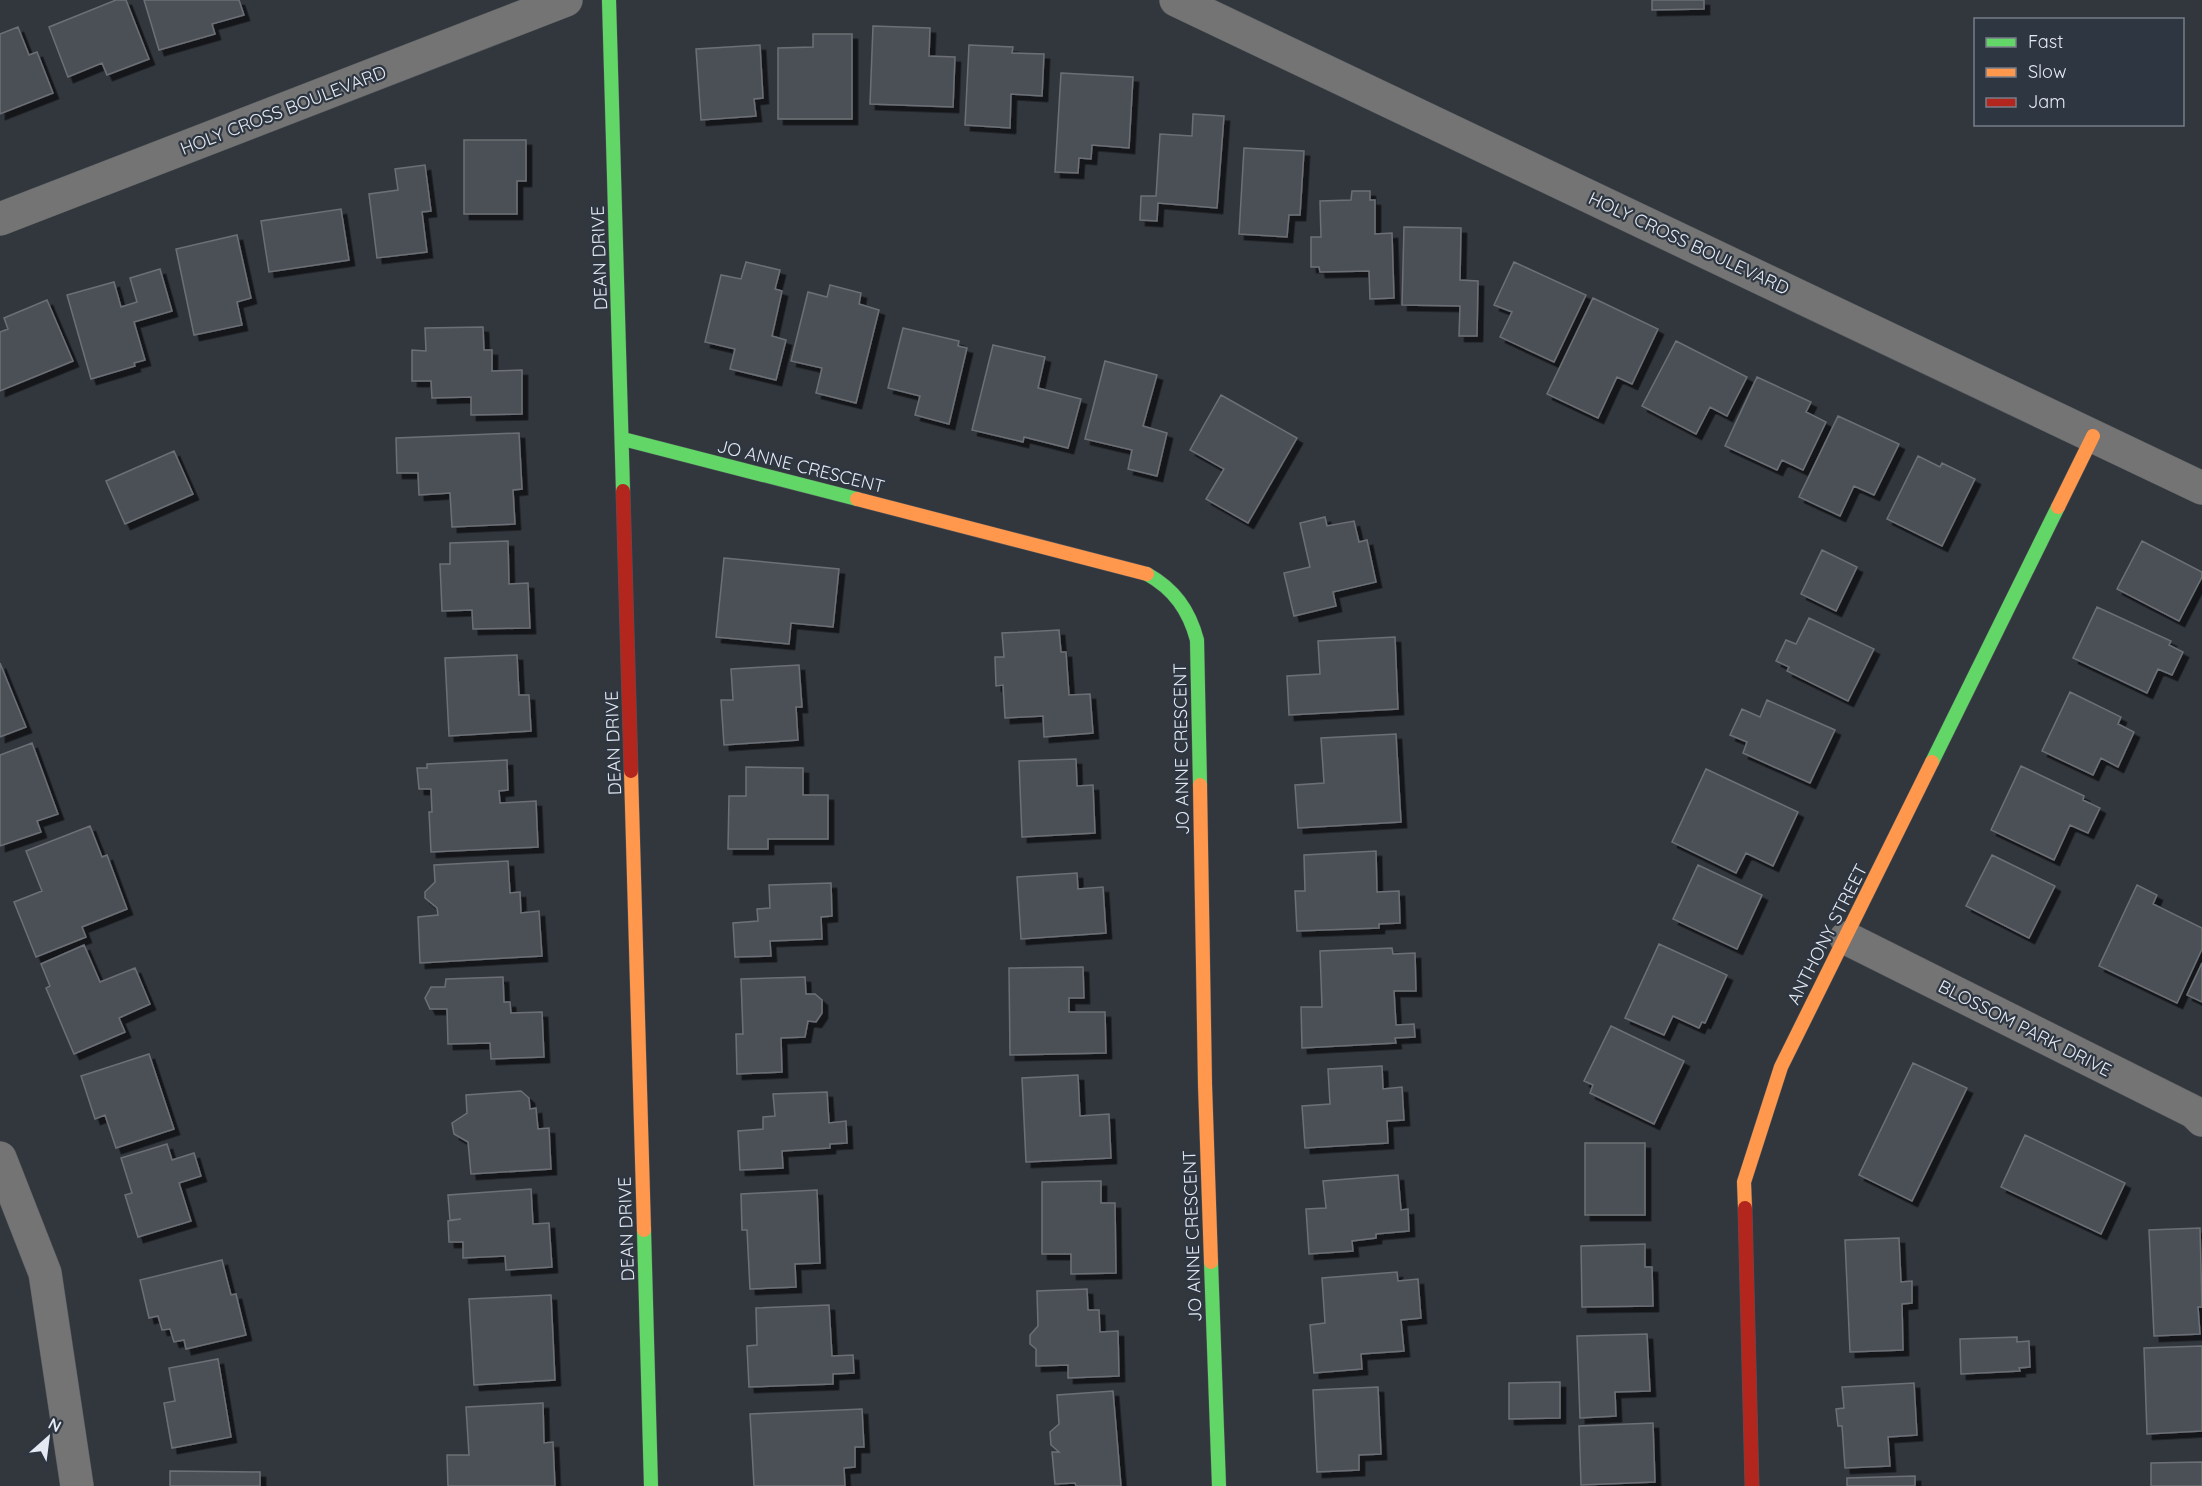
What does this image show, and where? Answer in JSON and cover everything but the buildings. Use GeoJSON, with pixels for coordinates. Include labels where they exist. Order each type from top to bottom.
{"type":"FeatureCollection","features":[{"type":"Feature","properties":{"kind":"street","name":"HOLY CROSS BOULEVARD"},"geometry":{"type":"LineString","coordinates":[[0,219],[566,0]]}},
{"type":"Feature","properties":{"kind":"street","name":"DEAN DRIVE"},"geometry":{"type":"LineString","coordinates":[[609,0],[651,1486]]}},
{"type":"Feature","properties":{"kind":"street","name":"HOLY CROSS BOULEVARD"},"geometry":{"type":"LineString","coordinates":[[1176,0],[2202,488]]}},
{"type":"Feature","properties":{"kind":"street","name":"ANTHONY STREET"},"geometry":{"type":"LineString","coordinates":[[1752,1486],[1744,1182],[1781,1067],[2094,436]]}},
{"type":"Feature","properties":{"kind":"street","name":"JO ANNE CRESCENT"},"geometry":{"type":"LineString","coordinates":[[622,439],[1146,573],[1169,588],[1183,605],[1192,621],[1197,639],[1205,1096],[1219,1486]]}},
{"type":"Feature","properties":{"kind":"street","name":"BLOSSOM PARK DRIVE"},"geometry":{"type":"LineString","coordinates":[[1846,938],[2194,1112],[2202,1120]]}},
{"type":"Feature","properties":{"kind":"street"},"geometry":{"type":"LineString","coordinates":[[0,1158],[45,1273],[77,1486]]}},
{"type":"Feature","properties":{"kind":"traffic: fast"},"geometry":{"type":"LineString","coordinates":[[609,0],[623,491]]}},
{"type":"Feature","properties":{"kind":"traffic: fast"},"geometry":{"type":"LineString","coordinates":[[623,439],[857,499]]}},
{"type":"Feature","properties":{"kind":"traffic: fast"},"geometry":{"type":"LineString","coordinates":[[1932,762],[2058,507]]}},
{"type":"Feature","properties":{"kind":"traffic: fast"},"geometry":{"type":"LineString","coordinates":[[1147,574],[1165,586],[1179,601],[1190,619],[1197,640],[1200,785]]}},
{"type":"Feature","properties":{"kind":"traffic: fast"},"geometry":{"type":"LineString","coordinates":[[644,1230],[651,1486]]}},
{"type":"Feature","properties":{"kind":"traffic: fast"},"geometry":{"type":"LineString","coordinates":[[1211,1262],[1219,1486]]}},
{"type":"Feature","properties":{"kind":"traffic: slow"},"geometry":{"type":"LineString","coordinates":[[2058,507],[2093,436]]}},
{"type":"Feature","properties":{"kind":"traffic: slow"},"geometry":{"type":"LineString","coordinates":[[857,499],[1147,574]]}},
{"type":"Feature","properties":{"kind":"traffic: slow"},"geometry":{"type":"LineString","coordinates":[[1745,1208],[1744,1182],[1781,1067],[1932,762]]}},
{"type":"Feature","properties":{"kind":"traffic: slow"},"geometry":{"type":"LineString","coordinates":[[631,771],[644,1230]]}},
{"type":"Feature","properties":{"kind":"traffic: slow"},"geometry":{"type":"LineString","coordinates":[[1200,785],[1205,1084],[1211,1262]]}},
{"type":"Feature","properties":{"kind":"traffic: jam"},"geometry":{"type":"LineString","coordinates":[[623,491],[631,771]]}},
{"type":"Feature","properties":{"kind":"traffic: jam"},"geometry":{"type":"LineString","coordinates":[[1745,1208],[1752,1486]]}}]}
